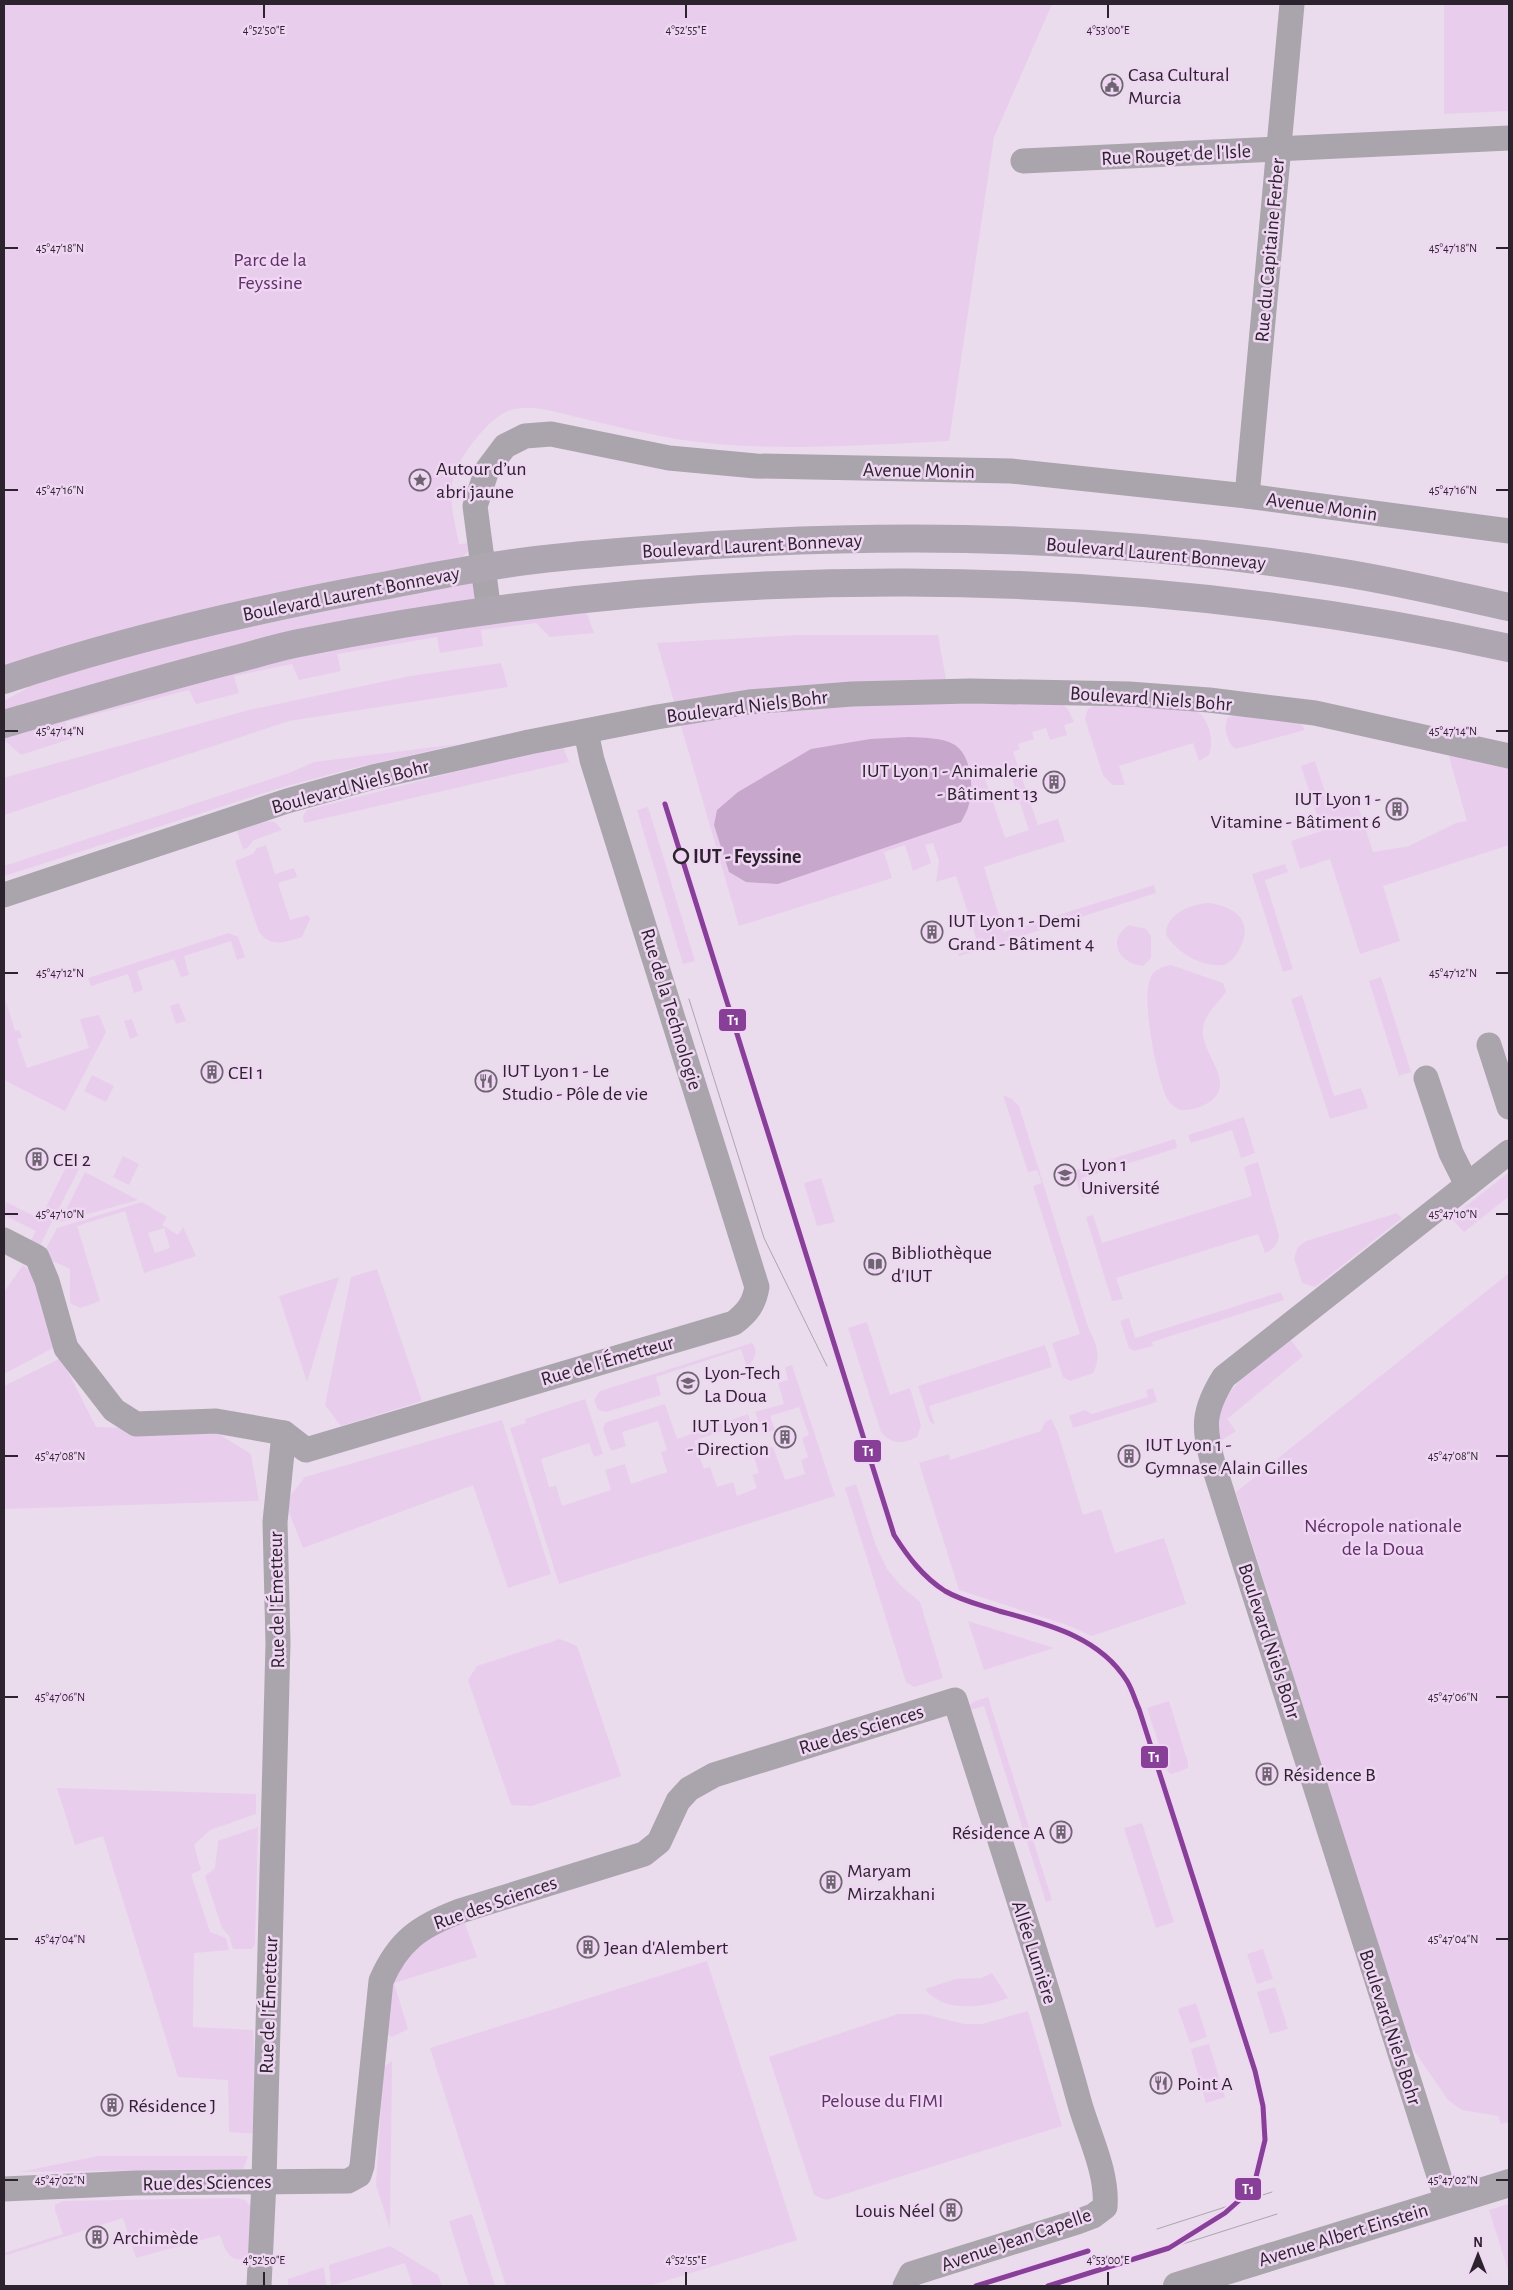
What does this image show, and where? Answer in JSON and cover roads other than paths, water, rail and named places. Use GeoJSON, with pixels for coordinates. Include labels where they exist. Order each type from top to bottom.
{"type":"FeatureCollection","features":[{"type":"Feature","properties":{"kind":"main road","name":"Boulevard Laurent Bonnevay"},"geometry":{"type":"LineString","coordinates":[[4,680],[160,634],[266,609],[483,567],[581,556],[735,543],[845,539],[953,539],[1061,543],[1160,550],[1327,570],[1509,607]]}},
{"type":"Feature","properties":{"kind":"main road","name":"Boulevard Laurent Bonnevay"},"geometry":{"type":"LineString","coordinates":[[4,724],[153,681],[298,643],[596,597],[740,586],[846,582],[1046,586],[1150,593],[1358,619],[1509,648]]}},
{"type":"Feature","properties":{"kind":"street","name":"Rue du Capitaine Ferber"},"geometry":{"type":"LineString","coordinates":[[1247,496],[1292,4]]}},
{"type":"Feature","properties":{"kind":"street","name":"Rue Rouget de l'Isle"},"geometry":{"type":"LineString","coordinates":[[1023,161],[1509,138]]}},
{"type":"Feature","properties":{"kind":"street","name":"Avenue Monin"},"geometry":{"type":"LineString","coordinates":[[489,612],[475,506],[487,470],[505,446],[525,436],[551,434],[669,458],[756,466],[1011,471],[1247,496],[1509,531]]}},
{"type":"Feature","properties":{"kind":"street","name":"Boulevard Niels Bohr"},"geometry":{"type":"LineString","coordinates":[[4,895],[286,801],[383,775],[530,742],[657,717],[749,702],[852,694],[970,691],[1110,694],[1209,700],[1315,713],[1509,756]]}},
{"type":"Feature","properties":{"kind":"street","name":"Rue de la Technologie"},"geometry":{"type":"LineString","coordinates":[[586,732],[592,760],[757,1287]]}},
{"type":"Feature","properties":{"kind":"street"},"geometry":{"type":"LineString","coordinates":[[1489,1045],[1509,1107]]}},
{"type":"Feature","properties":{"kind":"street"},"geometry":{"type":"LineString","coordinates":[[1426,1078],[1451,1153],[1467,1184]]}},
{"type":"Feature","properties":{"kind":"street","name":"Boulevard Niels Bohr"},"geometry":{"type":"LineString","coordinates":[[1447,2201],[1214,1467],[1205,1425],[1212,1396],[1224,1377],[1509,1152]]}},
{"type":"Feature","properties":{"kind":"street"},"geometry":{"type":"LineString","coordinates":[[4,1240],[37,1257],[47,1281],[66,1348],[114,1410],[136,1424],[216,1421],[284,1433]]}},
{"type":"Feature","properties":{"kind":"street","name":"Rue de l'Émetteur"},"geometry":{"type":"LineString","coordinates":[[284,1433],[306,1450],[734,1323],[746,1313],[754,1302],[757,1287]]}},
{"type":"Feature","properties":{"kind":"street","name":"Rue de l'Émetteur"},"geometry":{"type":"LineString","coordinates":[[259,2286],[264,2181],[278,1643],[275,1522],[284,1433]]}},
{"type":"Feature","properties":{"kind":"street","name":"Rue des Sciences"},"geometry":{"type":"LineString","coordinates":[[4,2189],[136,2183],[348,2181],[359,2175],[362,2166],[381,1981],[390,1959],[413,1935],[432,1921],[644,1854],[659,1842],[678,1801],[689,1789],[714,1775],[955,1700]]}},
{"type":"Feature","properties":{"kind":"street","name":"Allée Lumière"},"geometry":{"type":"LineString","coordinates":[[955,1700],[1050,1996],[1084,2121],[1106,2190],[1105,2206]]}},
{"type":"Feature","properties":{"kind":"street","name":"Avenue Albert Einstein"},"geometry":{"type":"LineString","coordinates":[[1177,2286],[1509,2183]]}},
{"type":"Feature","properties":{"kind":"street","name":"Avenue Jean Capelle"},"geometry":{"type":"LineString","coordinates":[[905,2286],[911,2274],[1077,2222],[1093,2216],[1105,2206]]}},
{"type":"Feature","properties":{"kind":"tram line"},"geometry":{"type":"LineString","coordinates":[[689,999],[764,1238],[827,1366]]}},
{"type":"Feature","properties":{"kind":"tram line"},"geometry":{"type":"LineString","coordinates":[[1157,2229],[1272,2192]]}},
{"type":"Feature","properties":{"kind":"tram line"},"geometry":{"type":"LineString","coordinates":[[1167,2249],[1277,2214]]}},
{"type":"Feature","properties":{"kind":"place","name":"Casa Cultural Murcia"},"geometry":{"type":"Point","coordinates":[1112,85]}},
{"type":"Feature","properties":{"kind":"place","name":"Autour d’un abri jaune"},"geometry":{"type":"Point","coordinates":[420,480]}},
{"type":"Feature","properties":{"kind":"place","name":"IUT Lyon 1 - Animalerie - Bâtiment 13"},"geometry":{"type":"Point","coordinates":[1054,782]}},
{"type":"Feature","properties":{"kind":"place","name":"IUT Lyon 1 - Vitamine - Bâtiment 6"},"geometry":{"type":"Point","coordinates":[1397,809]}},
{"type":"Feature","properties":{"kind":"place","name":"IUT - Feyssine"},"geometry":{"type":"Point","coordinates":[681,856]}},
{"type":"Feature","properties":{"kind":"place","name":"IUT Lyon 1 - Demi Grand - Bâtiment 4"},"geometry":{"type":"Point","coordinates":[932,932]}},
{"type":"Feature","properties":{"kind":"place","name":"CEI 1"},"geometry":{"type":"Point","coordinates":[212,1072]}},
{"type":"Feature","properties":{"kind":"place","name":"IUT Lyon 1 - Le Studio - Pôle de vie"},"geometry":{"type":"Point","coordinates":[486,1081]}},
{"type":"Feature","properties":{"kind":"place","name":"CEI 2"},"geometry":{"type":"Point","coordinates":[37,1159]}},
{"type":"Feature","properties":{"kind":"place","name":"Lyon 1 Université"},"geometry":{"type":"Point","coordinates":[1065,1175]}},
{"type":"Feature","properties":{"kind":"place","name":"Bibliothèque d'IUT"},"geometry":{"type":"Point","coordinates":[875,1264]}},
{"type":"Feature","properties":{"kind":"place","name":"Lyon-Tech La Doua"},"geometry":{"type":"Point","coordinates":[688,1383]}},
{"type":"Feature","properties":{"kind":"place","name":"IUT Lyon 1 - Direction"},"geometry":{"type":"Point","coordinates":[785,1437]}},
{"type":"Feature","properties":{"kind":"place","name":"IUT Lyon 1 - Gymnase Alain Gilles"},"geometry":{"type":"Point","coordinates":[1129,1456]}},
{"type":"Feature","properties":{"kind":"place","name":"Résidence B"},"geometry":{"type":"Point","coordinates":[1267,1774]}},
{"type":"Feature","properties":{"kind":"place","name":"Résidence A"},"geometry":{"type":"Point","coordinates":[1061,1832]}},
{"type":"Feature","properties":{"kind":"place","name":"Maryam Mirzakhani"},"geometry":{"type":"Point","coordinates":[831,1882]}},
{"type":"Feature","properties":{"kind":"place","name":"Jean d'Alembert"},"geometry":{"type":"Point","coordinates":[588,1947]}},
{"type":"Feature","properties":{"kind":"place","name":"Point A"},"geometry":{"type":"Point","coordinates":[1161,2083]}},
{"type":"Feature","properties":{"kind":"place","name":"Résidence J"},"geometry":{"type":"Point","coordinates":[112,2105]}},
{"type":"Feature","properties":{"kind":"place","name":"Louis Néel"},"geometry":{"type":"Point","coordinates":[951,2210]}},
{"type":"Feature","properties":{"kind":"place","name":"Archimède"},"geometry":{"type":"Point","coordinates":[97,2237]}},
{"type":"Feature","properties":{"kind":"park label","name":"Parc de la Feyssine"},"geometry":{"type":"Point","coordinates":[270,270]}},
{"type":"Feature","properties":{"kind":"park label","name":"Nécropole nationale de la Doua"},"geometry":{"type":"Point","coordinates":[1383,1536]}},
{"type":"Feature","properties":{"kind":"park label","name":"Pelouse du FIMI"},"geometry":{"type":"Point","coordinates":[882,2100]}}]}
